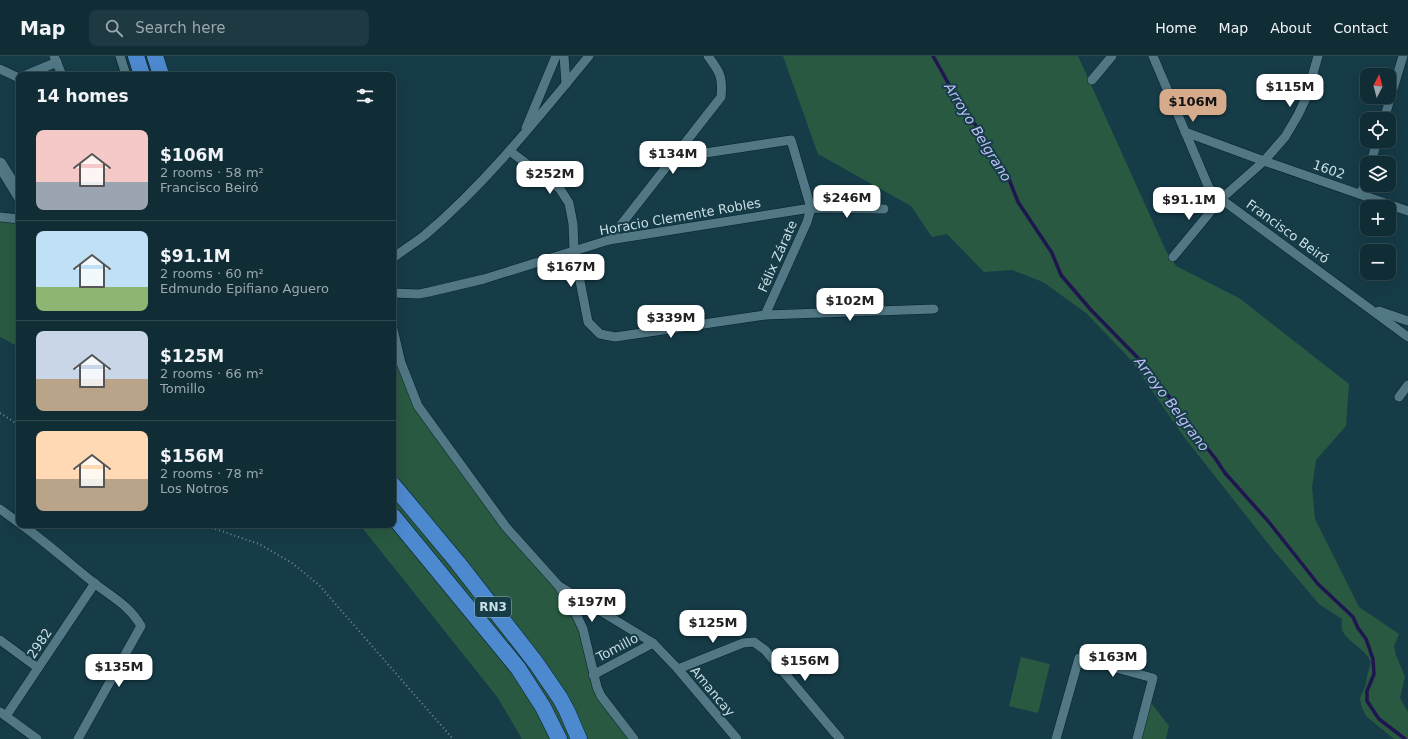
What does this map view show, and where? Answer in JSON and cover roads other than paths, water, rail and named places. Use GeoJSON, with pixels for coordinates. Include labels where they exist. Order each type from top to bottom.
{"type":"FeatureCollection","features":[{"type":"Feature","properties":{"kind":"highway"},"geometry":{"type":"LineString","coordinates":[[136,56],[141,72]]}},
{"type":"Feature","properties":{"kind":"highway"},"geometry":{"type":"LineString","coordinates":[[155,56],[160,72]]}},
{"type":"Feature","properties":{"kind":"highway","name":"RN3"},"geometry":{"type":"LineString","coordinates":[[396,489],[458,563],[536,663],[563,705],[578,739]]}},
{"type":"Feature","properties":{"kind":"highway","name":"RN3"},"geometry":{"type":"LineString","coordinates":[[396,520],[518,668],[543,707],[559,739]]}},
{"type":"Feature","properties":{"kind":"street"},"geometry":{"type":"LineString","coordinates":[[120,56],[125,72]]}},
{"type":"Feature","properties":{"kind":"street"},"geometry":{"type":"LineString","coordinates":[[521,138],[556,56]]}},
{"type":"Feature","properties":{"kind":"street"},"geometry":{"type":"LineString","coordinates":[[564,56],[566,84]]}},
{"type":"Feature","properties":{"kind":"street"},"geometry":{"type":"LineString","coordinates":[[396,256],[424,235],[480,183],[510,151],[588,56]]}},
{"type":"Feature","properties":{"kind":"street"},"geometry":{"type":"LineString","coordinates":[[609,240],[721,97],[722,82],[718,69],[708,56]]}},
{"type":"Feature","properties":{"kind":"street"},"geometry":{"type":"LineString","coordinates":[[1092,80],[1112,56]]}},
{"type":"Feature","properties":{"kind":"street","name":"Francisco Beiró"},"geometry":{"type":"LineString","coordinates":[[1153,56],[1209,188],[1221,199],[1408,337]]}},
{"type":"Feature","properties":{"kind":"street"},"geometry":{"type":"LineString","coordinates":[[1174,257],[1221,199],[1264,161],[1285,137],[1306,98],[1318,56]]}},
{"type":"Feature","properties":{"kind":"street"},"geometry":{"type":"LineString","coordinates":[[1386,112],[1403,56]]}},
{"type":"Feature","properties":{"kind":"street"},"geometry":{"type":"LineString","coordinates":[[31,72],[55,59],[61,72]]}},
{"type":"Feature","properties":{"kind":"street"},"geometry":{"type":"LineString","coordinates":[[0,69],[16,77]]}},
{"type":"Feature","properties":{"kind":"street","name":"1602"},"geometry":{"type":"LineString","coordinates":[[1186,132],[1264,161],[1408,210]]}},
{"type":"Feature","properties":{"kind":"street"},"geometry":{"type":"LineString","coordinates":[[672,158],[791,140],[811,208]]}},
{"type":"Feature","properties":{"kind":"street"},"geometry":{"type":"LineString","coordinates":[[510,151],[560,189],[569,203],[573,224],[574,250],[588,322],[600,334],[615,337],[765,315],[934,309]]}},
{"type":"Feature","properties":{"kind":"street"},"geometry":{"type":"LineString","coordinates":[[0,164],[16,190]]}},
{"type":"Feature","properties":{"kind":"street","name":"Horacio Clemente Robles"},"geometry":{"type":"LineString","coordinates":[[396,292],[413,294],[429,292],[484,279],[609,240],[811,208],[884,209]]}},
{"type":"Feature","properties":{"kind":"street","name":"Félix Zárate"},"geometry":{"type":"LineString","coordinates":[[765,315],[807,222],[811,208]]}},
{"type":"Feature","properties":{"kind":"street"},"geometry":{"type":"LineString","coordinates":[[0,217],[16,219]]}},
{"type":"Feature","properties":{"kind":"street","name":"Francisco Beiró"},"geometry":{"type":"LineString","coordinates":[[1371,309],[1408,321]]}},
{"type":"Feature","properties":{"kind":"street"},"geometry":{"type":"LineString","coordinates":[[396,344],[400,363],[418,406],[506,527],[558,585],[573,608],[583,629],[593,675],[601,696],[634,739]]}},
{"type":"Feature","properties":{"kind":"street"},"geometry":{"type":"LineString","coordinates":[[1399,397],[1408,385]]}},
{"type":"Feature","properties":{"kind":"street"},"geometry":{"type":"LineString","coordinates":[[0,509],[16,521]]}},
{"type":"Feature","properties":{"kind":"street"},"geometry":{"type":"LineString","coordinates":[[26,528],[123,604],[136,616],[142,626],[78,739]]}},
{"type":"Feature","properties":{"kind":"street","name":"2982"},"geometry":{"type":"LineString","coordinates":[[3,714],[38,668],[95,583]]}},
{"type":"Feature","properties":{"kind":"street","name":"Amancay"},"geometry":{"type":"LineString","coordinates":[[558,585],[653,643],[678,669],[737,739]]}},
{"type":"Feature","properties":{"kind":"street"},"geometry":{"type":"LineString","coordinates":[[0,640],[38,668]]}},
{"type":"Feature","properties":{"kind":"street"},"geometry":{"type":"LineString","coordinates":[[678,669],[743,643],[754,642],[765,650],[840,739]]}},
{"type":"Feature","properties":{"kind":"street","name":"Tomillo"},"geometry":{"type":"LineString","coordinates":[[593,675],[653,643]]}},
{"type":"Feature","properties":{"kind":"street"},"geometry":{"type":"LineString","coordinates":[[1056,739],[1079,658],[1153,678],[1137,739]]}},
{"type":"Feature","properties":{"kind":"street"},"geometry":{"type":"LineString","coordinates":[[3,714],[37,739]]}},
{"type":"Feature","properties":{"kind":"waterway","name":"Arroyo Belgrano"},"geometry":{"type":"LineString","coordinates":[[933,56],[961,106],[977,127],[1007,174],[1018,202],[1052,253],[1061,275],[1091,310],[1139,359],[1174,403],[1225,473],[1268,521],[1318,584],[1353,617],[1358,628],[1366,639],[1373,659],[1374,674],[1367,691],[1367,701],[1379,719],[1405,739]]}}]}
